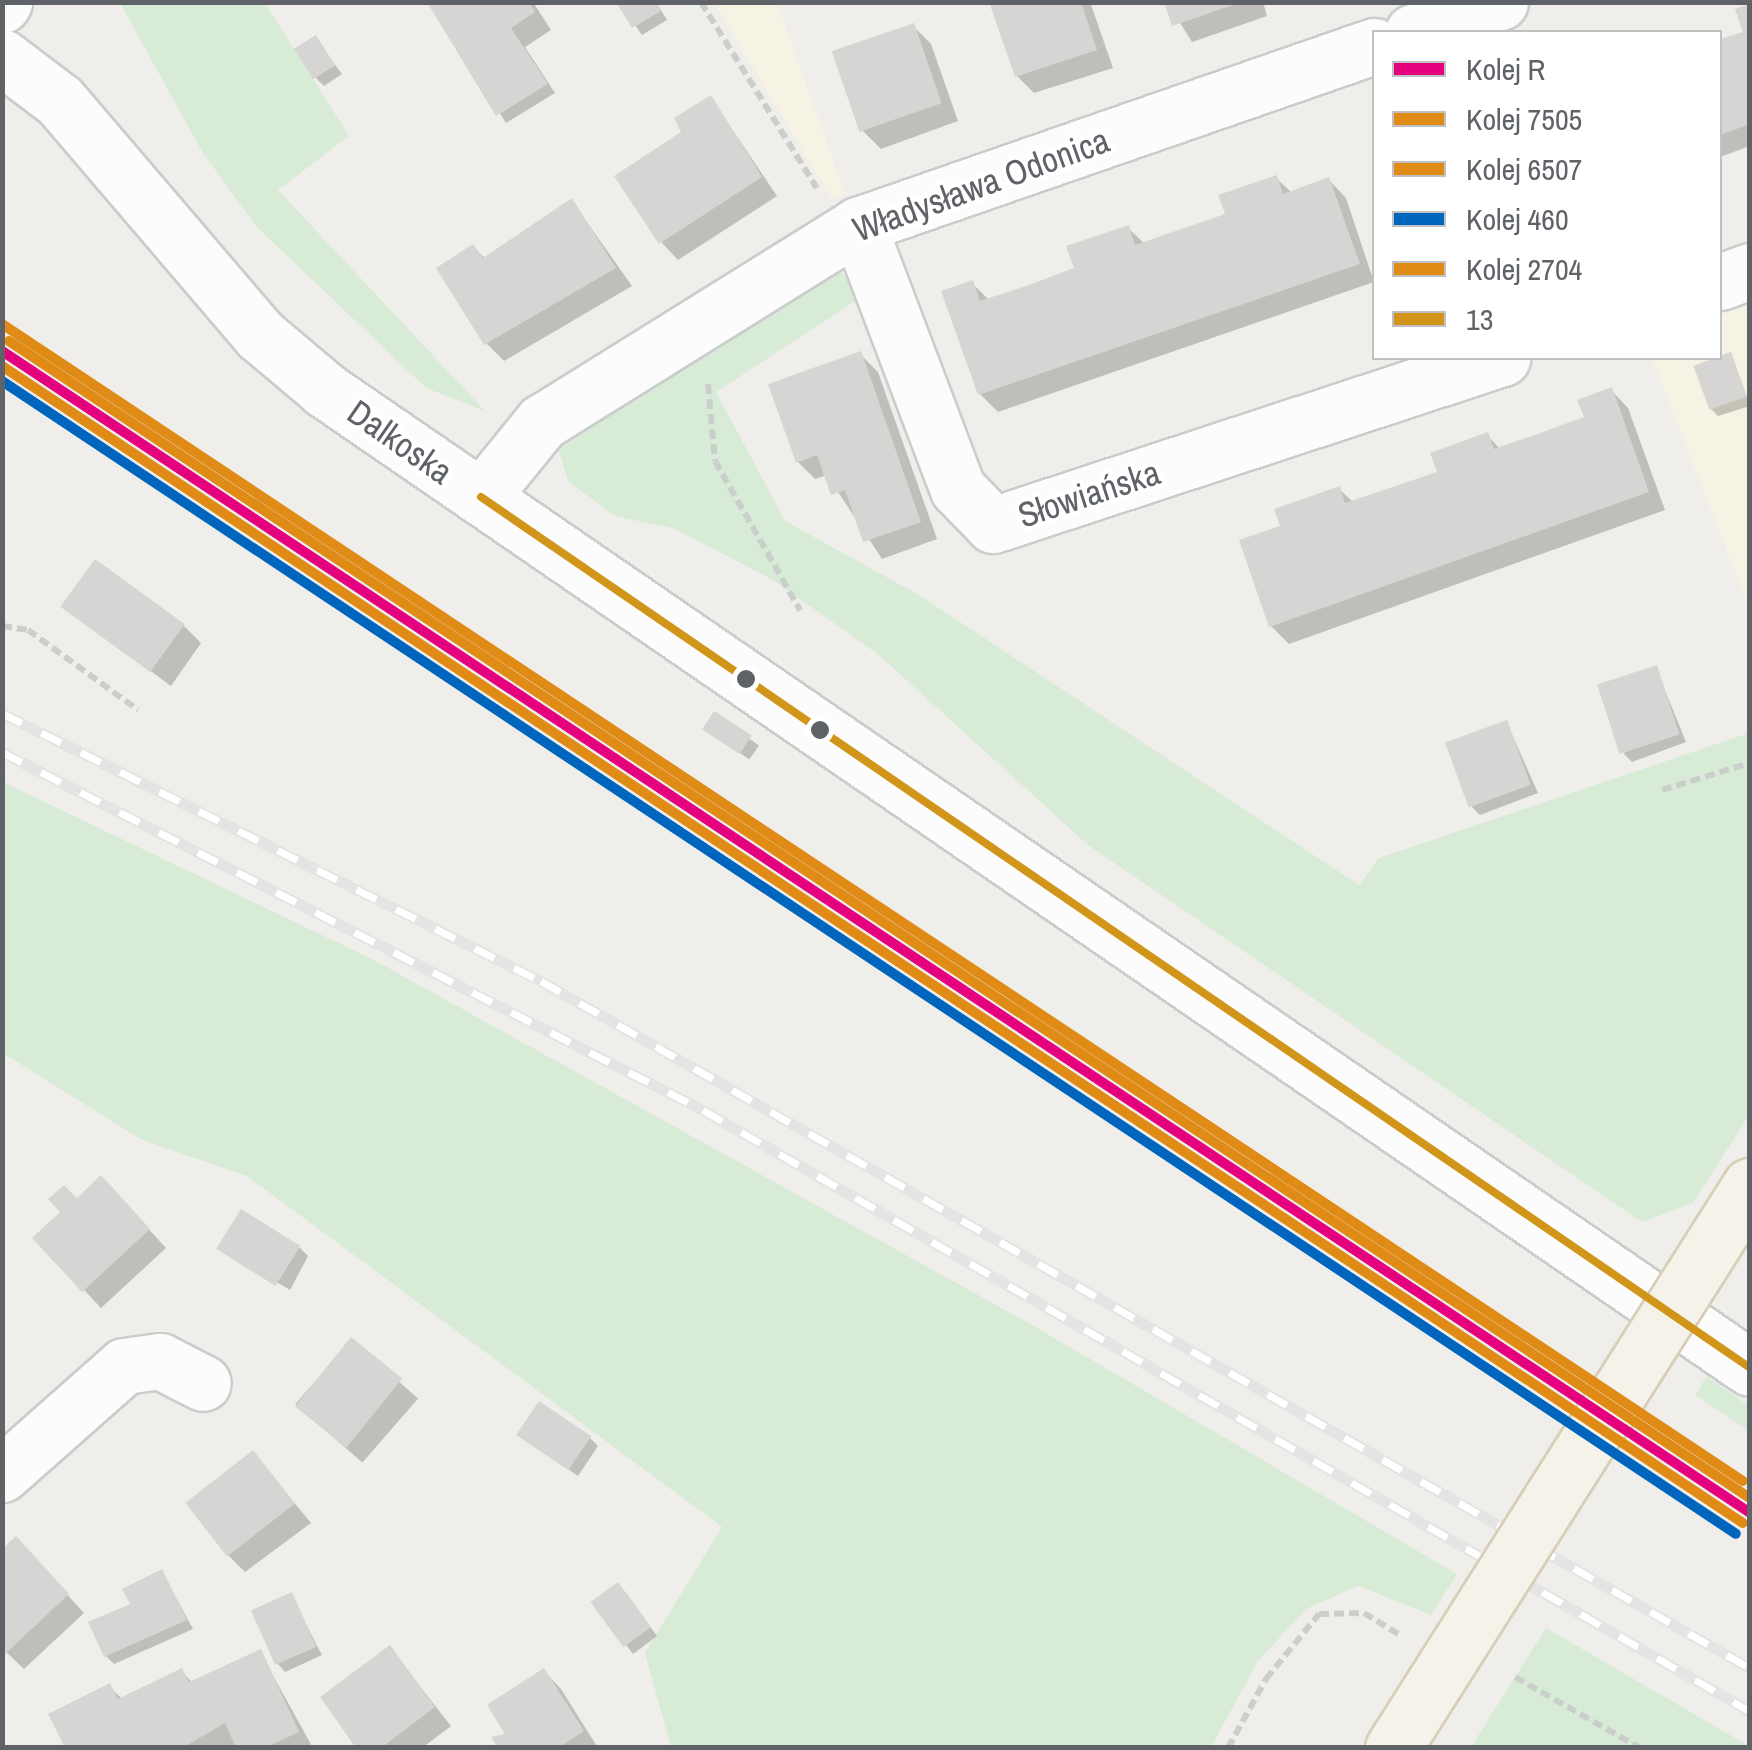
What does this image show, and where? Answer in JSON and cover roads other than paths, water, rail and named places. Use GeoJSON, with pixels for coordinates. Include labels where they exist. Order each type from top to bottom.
{"type":"FeatureCollection","features":[{"type":"Feature","properties":{"kind":"main road"},"geometry":{"type":"LineString","coordinates":[[1393,1748],[1750,1186]]}},
{"type":"Feature","properties":{"kind":"street"},"geometry":{"type":"LineString","coordinates":[[1419,30],[1500,2]]}},
{"type":"Feature","properties":{"kind":"street","name":"Władysława Odonica"},"geometry":{"type":"LineString","coordinates":[[481,498],[542,422],[728,306],[839,209],[1372,47]]}},
{"type":"Feature","properties":{"kind":"street","name":"Dalkoska"},"geometry":{"type":"LineString","coordinates":[[2,58],[60,102],[260,335],[481,498],[1750,1368]]}},
{"type":"Feature","properties":{"kind":"street","name":"Słowiańska"},"geometry":{"type":"LineString","coordinates":[[839,209],[958,489],[993,525],[1496,360]]}},
{"type":"Feature","properties":{"kind":"street"},"geometry":{"type":"LineString","coordinates":[[1722,281],[1750,271]]}},
{"type":"Feature","properties":{"kind":"street"},"geometry":{"type":"LineString","coordinates":[[2,1474],[124,1366],[160,1361],[203,1383]]}},
{"type":"Feature","properties":{"kind":"railway"},"geometry":{"type":"LineString","coordinates":[[2,713],[541,981],[1750,1668]]}},
{"type":"Feature","properties":{"kind":"railway"},"geometry":{"type":"LineString","coordinates":[[2,752],[703,1110],[1750,1711]]}},
{"type":"Feature","properties":{"kind":"rail line","name":"2704"},"geometry":{"type":"LineString","coordinates":[[2,324],[1743,1481]]}},
{"type":"Feature","properties":{"kind":"rail line","name":"6507"},"geometry":{"type":"LineString","coordinates":[[9,341],[1750,1498]]}},
{"type":"Feature","properties":{"kind":"rail line","name":"R"},"geometry":{"type":"LineString","coordinates":[[2,351],[1750,1513]]}},
{"type":"Feature","properties":{"kind":"rail line","name":"7505"},"geometry":{"type":"LineString","coordinates":[[2,366],[1743,1523]]}},
{"type":"Feature","properties":{"kind":"rail line","name":"460"},"geometry":{"type":"LineString","coordinates":[[2,381],[1736,1534]]}}]}
